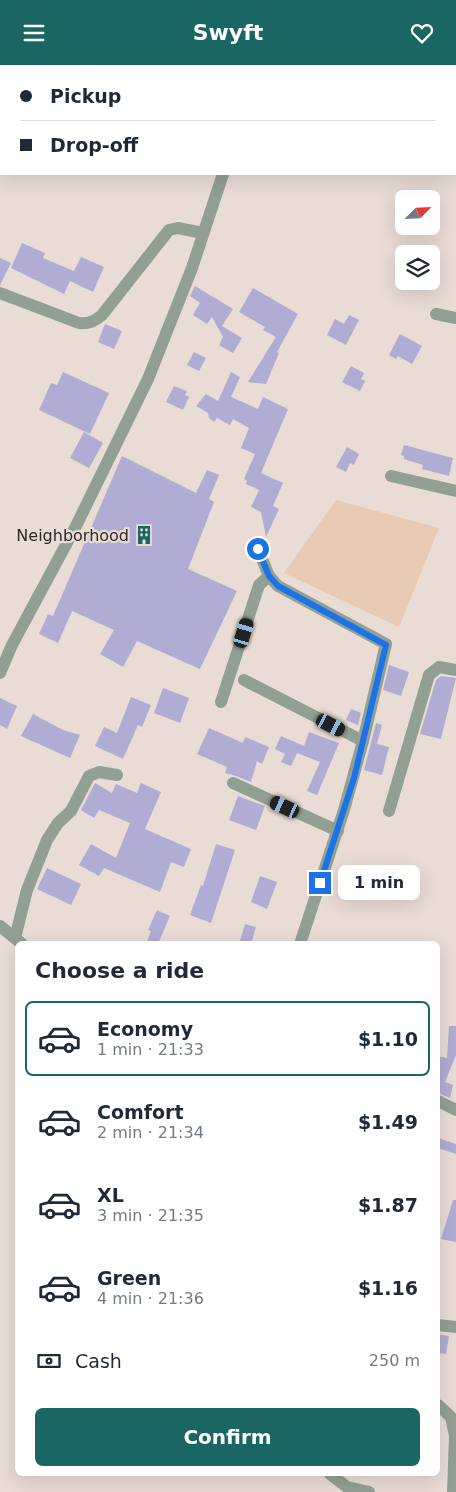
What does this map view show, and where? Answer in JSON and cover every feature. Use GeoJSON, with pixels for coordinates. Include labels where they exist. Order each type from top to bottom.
{"type":"FeatureCollection","features":[{"type":"Feature","properties":{"kind":"street"},"geometry":{"type":"LineString","coordinates":[[0,673],[6,642],[76,526],[148,379],[192,268],[223,175]]}},
{"type":"Feature","properties":{"kind":"street"},"geometry":{"type":"LineString","coordinates":[[0,293],[86,324],[95,321],[102,315],[169,231],[178,228],[203,233]]}},
{"type":"Feature","properties":{"kind":"street"},"geometry":{"type":"LineString","coordinates":[[436,314],[456,318]]}},
{"type":"Feature","properties":{"kind":"street"},"geometry":{"type":"LineString","coordinates":[[391,476],[456,491]]}},
{"type":"Feature","properties":{"kind":"street"},"geometry":{"type":"LineString","coordinates":[[258,549],[269,576],[278,586],[386,645],[363,741],[338,831],[301,941]]}},
{"type":"Feature","properties":{"kind":"street"},"geometry":{"type":"LineString","coordinates":[[221,702],[259,585],[269,576]]}},
{"type":"Feature","properties":{"kind":"street"},"geometry":{"type":"LineString","coordinates":[[389,811],[429,675],[439,667],[456,669]]}},
{"type":"Feature","properties":{"kind":"street"},"geometry":{"type":"LineString","coordinates":[[244,680],[363,741]]}},
{"type":"Feature","properties":{"kind":"street"},"geometry":{"type":"LineString","coordinates":[[1,929],[18,941],[27,890],[47,839],[58,823],[71,811],[89,777],[99,772],[117,775]]}},
{"type":"Feature","properties":{"kind":"street"},"geometry":{"type":"LineString","coordinates":[[233,783],[338,831]]}},
{"type":"Feature","properties":{"kind":"street"},"geometry":{"type":"LineString","coordinates":[[440,1102],[456,1110]]}},
{"type":"Feature","properties":{"kind":"street"},"geometry":{"type":"LineString","coordinates":[[440,1325],[456,1327]]}},
{"type":"Feature","properties":{"kind":"street"},"geometry":{"type":"LineString","coordinates":[[440,1407],[451,1417],[455,1436],[454,1492]]}},
{"type":"Feature","properties":{"kind":"street"},"geometry":{"type":"LineString","coordinates":[[333,1476],[347,1487],[369,1492]]}},
{"type":"Feature","properties":{"kind":"shaded area"},"geometry":{"type":"Polygon","coordinates":[[[336,500],[439,528],[399,627],[284,573],[336,500]]]}},
{"type":"Feature","properties":{"kind":"building"},"geometry":{"type":"Polygon","coordinates":[[[22,243],[45,253],[43,258],[74,271],[81,257],[104,267],[93,292],[70,281],[64,294],[11,268],[22,243]]]}},
{"type":"Feature","properties":{"kind":"building"},"geometry":{"type":"Polygon","coordinates":[[[0,258],[11,263],[0,285],[0,258]]]}},
{"type":"Feature","properties":{"kind":"building"},"geometry":{"type":"Polygon","coordinates":[[[195,286],[233,309],[222,326],[242,338],[233,353],[219,345],[223,337],[212,317],[207,324],[193,315],[200,303],[190,296],[195,286]]]}},
{"type":"Feature","properties":{"kind":"building"},"geometry":{"type":"Polygon","coordinates":[[[253,288],[298,314],[277,352],[279,353],[266,384],[248,382],[276,337],[263,330],[265,327],[239,312],[253,288]]]}},
{"type":"Feature","properties":{"kind":"building"},"geometry":{"type":"Polygon","coordinates":[[[349,315],[359,320],[346,345],[327,335],[335,319],[344,324],[349,315]]]}},
{"type":"Feature","properties":{"kind":"building"},"geometry":{"type":"Polygon","coordinates":[[[105,324],[122,331],[114,349],[98,342],[105,324]]]}},
{"type":"Feature","properties":{"kind":"building"},"geometry":{"type":"Polygon","coordinates":[[[400,334],[422,346],[412,364],[398,356],[396,359],[389,355],[400,334]]]}},
{"type":"Feature","properties":{"kind":"building"},"geometry":{"type":"Polygon","coordinates":[[[194,352],[206,358],[199,371],[187,365],[194,352]]]}},
{"type":"Feature","properties":{"kind":"building"},"geometry":{"type":"Polygon","coordinates":[[[351,366],[364,373],[361,379],[365,381],[360,391],[342,382],[351,366]]]}},
{"type":"Feature","properties":{"kind":"building"},"geometry":{"type":"Polygon","coordinates":[[[63,372],[109,393],[90,434],[39,410],[51,383],[57,385],[63,372]]]}},
{"type":"Feature","properties":{"kind":"building"},"geometry":{"type":"Polygon","coordinates":[[[231,372],[240,377],[231,397],[258,409],[263,397],[288,409],[261,473],[283,483],[273,506],[279,509],[266,537],[261,512],[251,507],[259,490],[246,484],[247,481],[244,479],[255,454],[241,448],[249,428],[233,419],[230,425],[217,418],[214,422],[209,418],[208,413],[196,406],[206,394],[218,401],[231,372]]]}},
{"type":"Feature","properties":{"kind":"building"},"geometry":{"type":"Polygon","coordinates":[[[174,386],[187,391],[185,395],[189,397],[183,410],[166,402],[174,386]]]}},
{"type":"Feature","properties":{"kind":"building"},"geometry":{"type":"Polygon","coordinates":[[[84,432],[103,443],[89,468],[70,458],[84,432]]]}},
{"type":"Feature","properties":{"kind":"building"},"geometry":{"type":"Polygon","coordinates":[[[404,445],[453,458],[449,476],[422,469],[423,465],[404,459],[404,456],[401,455],[404,445]]]}},
{"type":"Feature","properties":{"kind":"building"},"geometry":{"type":"Polygon","coordinates":[[[347,447],[359,454],[354,465],[350,463],[346,472],[336,467],[347,447]]]}},
{"type":"Feature","properties":{"kind":"building","name":"Neighborhood"},"geometry":{"type":"Polygon","coordinates":[[[122,456],[196,493],[207,470],[219,475],[209,499],[214,502],[188,569],[237,591],[200,669],[137,641],[123,667],[100,654],[114,630],[72,611],[58,643],[39,634],[48,614],[53,616],[122,456]]]}},
{"type":"Feature","properties":{"kind":"building"},"geometry":{"type":"Polygon","coordinates":[[[389,665],[409,672],[401,696],[383,690],[389,665]]]}},
{"type":"Feature","properties":{"kind":"building"},"geometry":{"type":"Polygon","coordinates":[[[441,676],[456,678],[441,739],[420,734],[436,680],[441,676]]]}},
{"type":"Feature","properties":{"kind":"building"},"geometry":{"type":"Polygon","coordinates":[[[163,688],[189,698],[180,723],[154,713],[163,688]]]}},
{"type":"Feature","properties":{"kind":"building"},"geometry":{"type":"Polygon","coordinates":[[[131,697],[151,705],[142,727],[138,725],[123,759],[95,746],[104,727],[117,733],[131,697]]]}},
{"type":"Feature","properties":{"kind":"building"},"geometry":{"type":"Polygon","coordinates":[[[0,698],[17,706],[7,729],[0,725],[0,698]]]}},
{"type":"Feature","properties":{"kind":"building"},"geometry":{"type":"Polygon","coordinates":[[[351,709],[361,713],[358,725],[346,720],[351,709]]]}},
{"type":"Feature","properties":{"kind":"building"},"geometry":{"type":"Polygon","coordinates":[[[33,714],[63,730],[80,735],[70,758],[21,736],[33,714]]]}},
{"type":"Feature","properties":{"kind":"building"},"geometry":{"type":"Polygon","coordinates":[[[376,723],[382,725],[377,744],[389,747],[382,775],[364,770],[376,723]]]}},
{"type":"Feature","properties":{"kind":"building"},"geometry":{"type":"Polygon","coordinates":[[[209,728],[243,743],[245,737],[269,747],[262,764],[257,761],[251,782],[225,773],[227,767],[197,754],[209,728]]]}},
{"type":"Feature","properties":{"kind":"building"},"geometry":{"type":"Polygon","coordinates":[[[309,732],[339,743],[317,795],[307,791],[320,762],[297,753],[291,766],[281,762],[285,754],[275,749],[281,736],[304,746],[309,732]]]}},
{"type":"Feature","properties":{"kind":"building"},"geometry":{"type":"Polygon","coordinates":[[[95,783],[112,793],[116,784],[137,793],[141,783],[161,792],[145,829],[191,849],[184,867],[171,862],[160,892],[104,868],[99,876],[79,865],[91,844],[116,858],[130,823],[99,810],[94,818],[81,810],[95,783]]]}},
{"type":"Feature","properties":{"kind":"building"},"geometry":{"type":"Polygon","coordinates":[[[238,796],[265,806],[256,830],[229,820],[238,796]]]}},
{"type":"Feature","properties":{"kind":"building"},"geometry":{"type":"Polygon","coordinates":[[[216,844],[235,850],[211,923],[190,915],[201,885],[203,886],[216,844]]]}},
{"type":"Feature","properties":{"kind":"building"},"geometry":{"type":"Polygon","coordinates":[[[47,868],[81,884],[71,905],[37,889],[47,868]]]}},
{"type":"Feature","properties":{"kind":"building"},"geometry":{"type":"Polygon","coordinates":[[[260,876],[277,882],[267,909],[251,902],[260,876]]]}},
{"type":"Feature","properties":{"kind":"building"},"geometry":{"type":"Polygon","coordinates":[[[157,910],[170,916],[159,941],[147,941],[151,931],[148,930],[157,910]]]}},
{"type":"Feature","properties":{"kind":"building"},"geometry":{"type":"Polygon","coordinates":[[[245,924],[256,927],[252,941],[240,941],[245,924]]]}},
{"type":"Feature","properties":{"kind":"building"},"geometry":{"type":"Polygon","coordinates":[[[449,1026],[456,1026],[456,1055],[445,1082],[453,1085],[450,1098],[440,1094],[440,1056],[447,1058],[449,1026]]]}},
{"type":"Feature","properties":{"kind":"building"},"geometry":{"type":"Polygon","coordinates":[[[440,1139],[456,1144],[456,1154],[440,1149],[440,1139]]]}},
{"type":"Feature","properties":{"kind":"building"},"geometry":{"type":"Polygon","coordinates":[[[453,1200],[456,1200],[456,1242],[441,1239],[453,1200]]]}},
{"type":"Feature","properties":{"kind":"building"},"geometry":{"type":"Polygon","coordinates":[[[440,1334],[449,1336],[446,1354],[440,1353],[440,1334]]]}},
{"type":"Feature","properties":{"kind":"place","name":"Neighborhood"},"geometry":{"type":"Point","coordinates":[144,535]}},
{"type":"Feature","properties":{"kind":"route"},"geometry":{"type":"LineString","coordinates":[[258,549],[269,576],[278,586],[384,643],[387,647],[354,778],[320,883]]}}]}
